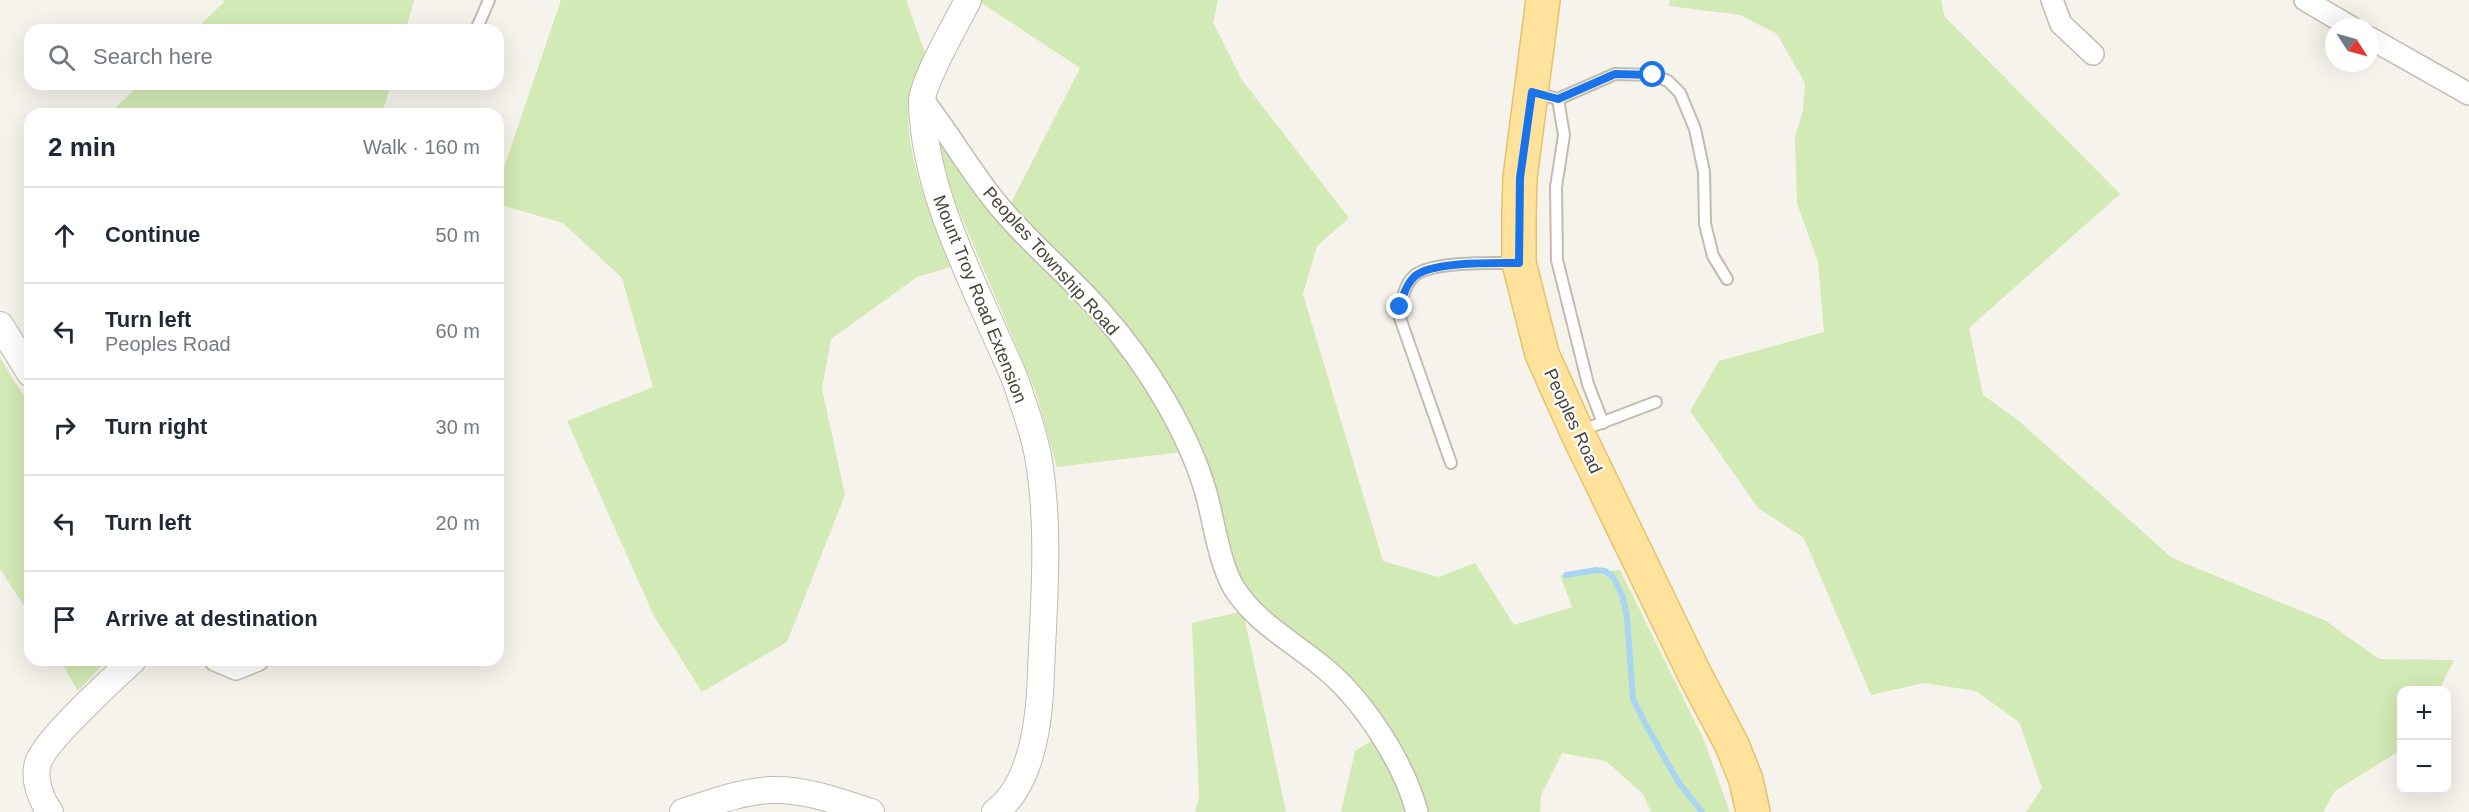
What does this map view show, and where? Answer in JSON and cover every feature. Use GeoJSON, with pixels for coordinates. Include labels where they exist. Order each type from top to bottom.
{"type":"FeatureCollection","features":[{"type":"Feature","properties":{"kind":"main road","name":"Peoples Road"},"geometry":{"type":"LineString","coordinates":[[1543,0],[1545,96],[1520,178],[1519,263],[1542,354],[1590,428],[1695,675],[1732,745],[1746,780],[1753,812]]}},
{"type":"Feature","properties":{"kind":"street","name":"Mount Troy Road Extension"},"geometry":{"type":"LineString","coordinates":[[968,0],[932,71],[922,99],[924,139],[932,177],[963,261],[1021,394],[1039,461],[1044,516],[1044,599],[1036,731],[1028,761],[1020,779],[1000,811]]}},
{"type":"Feature","properties":{"kind":"street"},"geometry":{"type":"LineString","coordinates":[[2052,0],[2061,24],[2093,54]]}},
{"type":"Feature","properties":{"kind":"street"},"geometry":{"type":"LineString","coordinates":[[2305,0],[2336,18]]}},
{"type":"Feature","properties":{"kind":"street"},"geometry":{"type":"LineString","coordinates":[[2379,43],[2469,94]]}},
{"type":"Feature","properties":{"kind":"street","name":"Peoples Township Road"},"geometry":{"type":"LineString","coordinates":[[922,99],[960,156],[1005,213],[1102,313],[1135,356],[1166,401],[1190,448],[1234,587],[1261,621],[1319,663],[1351,696],[1367,716],[1392,756],[1411,790],[1417,812]]}},
{"type":"Feature","properties":{"kind":"street"},"geometry":{"type":"LineString","coordinates":[[0,325],[24,363]]}},
{"type":"Feature","properties":{"kind":"street"},"geometry":{"type":"LineString","coordinates":[[50,812],[37,783],[38,764],[52,740],[127,666]]}},
{"type":"Feature","properties":{"kind":"street"},"geometry":{"type":"LineString","coordinates":[[229,666],[236,669],[243,666]]}},
{"type":"Feature","properties":{"kind":"street"},"geometry":{"type":"LineString","coordinates":[[683,812],[724,799],[772,790],[811,793],[871,812]]}},
{"type":"Feature","properties":{"kind":"lane"},"geometry":{"type":"LineString","coordinates":[[479,24],[489,0]]}},
{"type":"Feature","properties":{"kind":"lane"},"geometry":{"type":"LineString","coordinates":[[1656,402],[1590,428],[1588,384],[1557,260],[1556,187],[1564,135],[1545,96],[1615,74],[1630,73],[1653,75],[1668,81],[1680,93],[1695,129],[1704,172],[1706,224],[1713,256],[1727,279]]}},
{"type":"Feature","properties":{"kind":"lane"},"geometry":{"type":"LineString","coordinates":[[1451,463],[1400,318],[1402,300],[1408,285],[1415,276],[1423,271],[1468,264],[1519,263]]}},
{"type":"Feature","properties":{"kind":"green space"},"geometry":{"type":"Polygon","coordinates":[[[223,0],[414,0],[408,24],[201,24],[224,2],[223,0]]]}},
{"type":"Feature","properties":{"kind":"green space"},"geometry":{"type":"Polygon","coordinates":[[[561,0],[906,0],[926,55],[915,75],[909,98],[908,122],[911,147],[925,197],[951,267],[917,277],[831,339],[822,389],[845,495],[787,642],[702,692],[654,616],[567,421],[653,387],[622,278],[563,223],[504,206],[504,167],[561,0]]]}},
{"type":"Feature","properties":{"kind":"green space"},"geometry":{"type":"Polygon","coordinates":[[[981,0],[1218,0],[1213,23],[1242,80],[1349,218],[1317,246],[1303,294],[1383,561],[1438,577],[1475,563],[1514,625],[1572,607],[1560,575],[1620,570],[1704,740],[1730,812],[1651,812],[1643,794],[1606,761],[1562,753],[1541,795],[1540,812],[1423,812],[1390,737],[1266,615],[1247,593],[1115,315],[1011,203],[1080,68],[980,2],[981,0]]]}},
{"type":"Feature","properties":{"kind":"green space"},"geometry":{"type":"Polygon","coordinates":[[[1670,0],[1941,0],[1945,17],[2120,194],[1969,328],[1983,395],[2019,421],[2172,558],[2326,621],[2379,659],[2454,660],[2441,686],[2397,686],[2397,752],[2335,791],[2323,812],[2026,812],[2042,788],[2019,722],[1976,691],[1924,683],[1871,695],[1804,538],[1758,508],[1690,411],[1719,361],[1824,332],[1818,262],[1797,203],[1795,137],[1803,110],[1805,83],[1777,34],[1740,15],[1669,6],[1670,0]]]}},
{"type":"Feature","properties":{"kind":"green space"},"geometry":{"type":"Polygon","coordinates":[[[134,90],[389,90],[384,108],[115,108],[134,90]]]}},
{"type":"Feature","properties":{"kind":"green space"},"geometry":{"type":"Polygon","coordinates":[[[934,130],[1130,363],[1182,452],[1057,467],[1035,390],[942,171],[934,130]]]}},
{"type":"Feature","properties":{"kind":"green space"},"geometry":{"type":"Polygon","coordinates":[[[0,358],[24,396],[24,606],[0,569],[0,358]]]}},
{"type":"Feature","properties":{"kind":"green space"},"geometry":{"type":"Polygon","coordinates":[[[1243,611],[1286,812],[1195,812],[1199,799],[1192,623],[1243,611]]]}},
{"type":"Feature","properties":{"kind":"green space"},"geometry":{"type":"Polygon","coordinates":[[[63,666],[101,666],[78,691],[63,666]]]}},
{"type":"Feature","properties":{"kind":"green space"},"geometry":{"type":"Polygon","coordinates":[[[1373,740],[1402,792],[1408,812],[1341,812],[1355,751],[1373,740]]]}},
{"type":"Feature","properties":{"kind":"waterway"},"geometry":{"type":"LineString","coordinates":[[1566,575],[1596,570],[1605,571],[1613,577],[1622,595],[1627,617],[1633,699],[1679,783],[1702,812]]}},
{"type":"Feature","properties":{"kind":"route"},"geometry":{"type":"LineString","coordinates":[[1400,307],[1408,285],[1415,276],[1423,271],[1468,264],[1519,263],[1520,178],[1532,92],[1558,99],[1615,74],[1653,75]]}}]}
